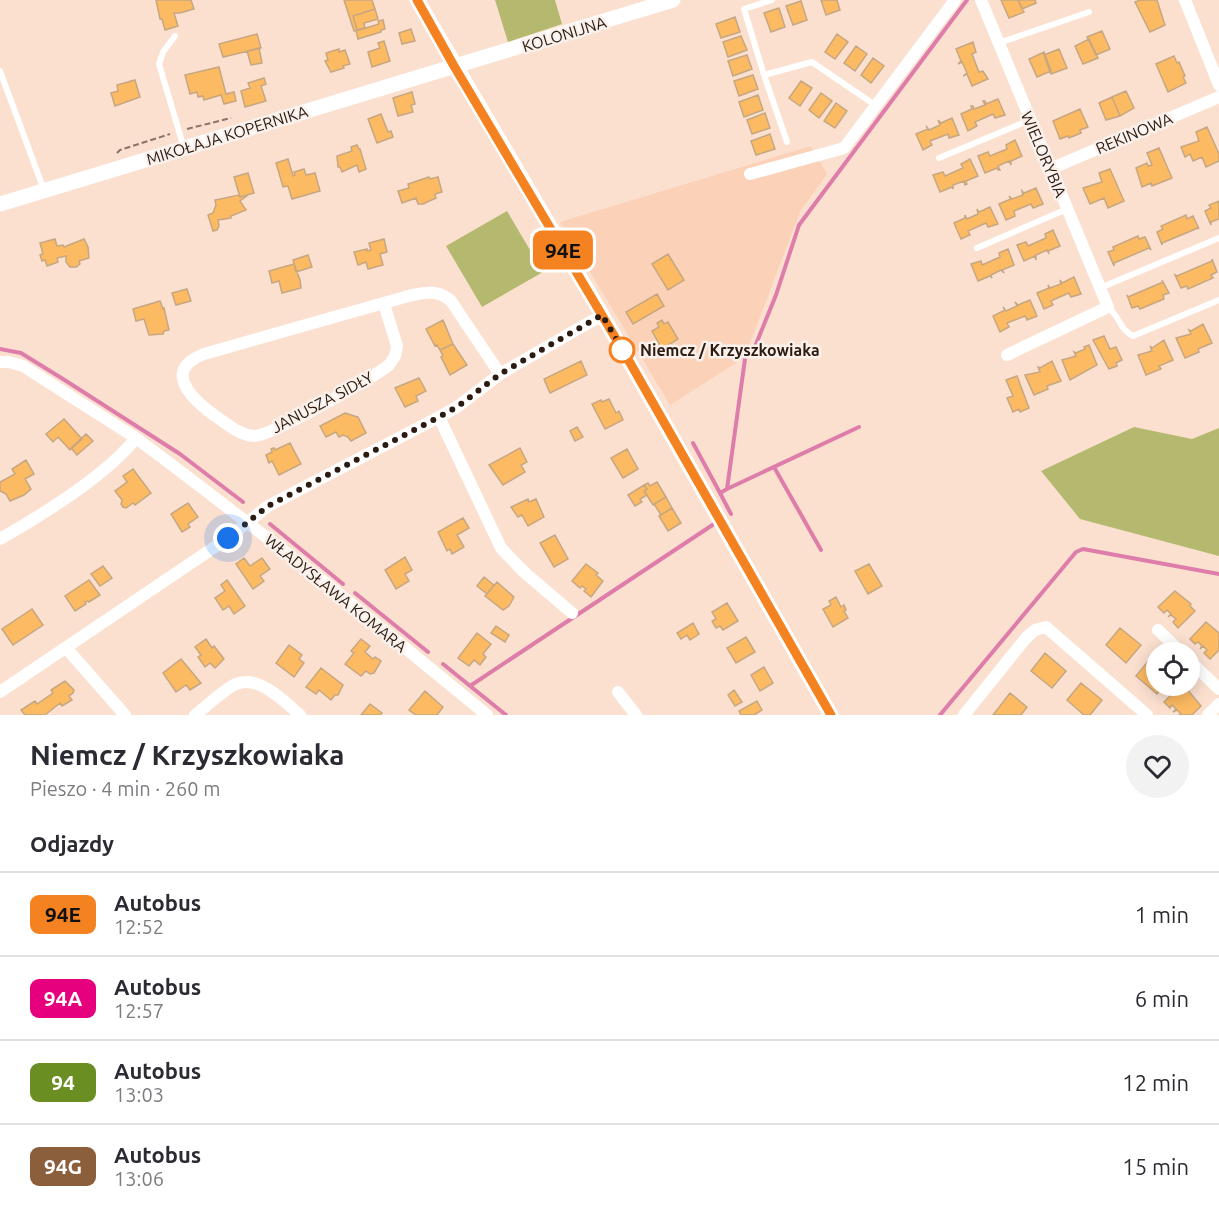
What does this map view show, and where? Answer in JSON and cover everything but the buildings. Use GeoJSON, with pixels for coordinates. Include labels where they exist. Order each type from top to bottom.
{"type":"FeatureCollection","features":[{"type":"Feature","properties":{"kind":"street"},"geometry":{"type":"LineString","coordinates":[[417,0],[602,315],[831,715]]}},
{"type":"Feature","properties":{"kind":"street","name":"KOLONIJNA"},"geometry":{"type":"LineString","coordinates":[[454,66],[673,0]]}},
{"type":"Feature","properties":{"kind":"street"},"geometry":{"type":"LineString","coordinates":[[750,174],[844,148],[955,0]]}},
{"type":"Feature","properties":{"kind":"street","name":"WIELORYBIA"},"geometry":{"type":"LineString","coordinates":[[981,0],[1108,307]]}},
{"type":"Feature","properties":{"kind":"street"},"geometry":{"type":"LineString","coordinates":[[1185,0],[1219,85]]}},
{"type":"Feature","properties":{"kind":"street","name":"MIKOŁAJA KOPERNIKA"},"geometry":{"type":"LineString","coordinates":[[0,204],[454,66]]}},
{"type":"Feature","properties":{"kind":"street","name":"REKINOWA"},"geometry":{"type":"LineString","coordinates":[[1050,169],[1219,97]]}},
{"type":"Feature","properties":{"kind":"street","name":"JANUSZA SIDŁY"},"geometry":{"type":"LineString","coordinates":[[384,304],[397,346],[395,356],[389,365],[276,429],[255,436],[240,433],[200,406],[187,392],[183,378],[185,367],[195,358],[384,304],[434,292],[444,295],[451,301],[500,374]]}},
{"type":"Feature","properties":{"kind":"street"},"geometry":{"type":"LineString","coordinates":[[1007,355],[1108,307]]}},
{"type":"Feature","properties":{"kind":"street"},"geometry":{"type":"LineString","coordinates":[[0,692],[67,649],[228,538],[268,506],[457,407],[500,374],[602,315]]}},
{"type":"Feature","properties":{"kind":"street","name":"WŁADYSŁAWA KOMARA"},"geometry":{"type":"LineString","coordinates":[[0,362],[23,366],[136,438],[248,522],[488,715]]}},
{"type":"Feature","properties":{"kind":"street"},"geometry":{"type":"LineString","coordinates":[[439,417],[501,548],[524,572],[572,613]]}},
{"type":"Feature","properties":{"kind":"street"},"geometry":{"type":"LineString","coordinates":[[0,539],[33,520],[77,489],[125,452],[136,438]]}},
{"type":"Feature","properties":{"kind":"street"},"geometry":{"type":"LineString","coordinates":[[964,715],[1026,638],[1035,630],[1046,627],[1147,715]]}},
{"type":"Feature","properties":{"kind":"street"},"geometry":{"type":"LineString","coordinates":[[1158,630],[1171,642]]}},
{"type":"Feature","properties":{"kind":"street"},"geometry":{"type":"LineString","coordinates":[[67,649],[124,715]]}},
{"type":"Feature","properties":{"kind":"street"},"geometry":{"type":"LineString","coordinates":[[1200,671],[1219,689]]}},
{"type":"Feature","properties":{"kind":"street"},"geometry":{"type":"LineString","coordinates":[[195,715],[236,684],[249,682],[273,692],[300,715]]}},
{"type":"Feature","properties":{"kind":"street"},"geometry":{"type":"LineString","coordinates":[[618,692],[636,715]]}},
{"type":"Feature","properties":{"kind":"street"},"geometry":{"type":"LineString","coordinates":[[1208,715],[1219,704]]}},
{"type":"Feature","properties":{"kind":"lane"},"geometry":{"type":"LineString","coordinates":[[771,0],[744,9],[787,142]]}},
{"type":"Feature","properties":{"kind":"lane"},"geometry":{"type":"LineString","coordinates":[[998,44],[1089,12]]}},
{"type":"Feature","properties":{"kind":"lane"},"geometry":{"type":"LineString","coordinates":[[175,36],[163,52],[159,64],[184,148]]}},
{"type":"Feature","properties":{"kind":"lane"},"geometry":{"type":"LineString","coordinates":[[764,75],[812,62],[875,105]]}},
{"type":"Feature","properties":{"kind":"lane"},"geometry":{"type":"LineString","coordinates":[[0,70],[44,190]]}},
{"type":"Feature","properties":{"kind":"lane"},"geometry":{"type":"LineString","coordinates":[[939,158],[1030,120]]}},
{"type":"Feature","properties":{"kind":"lane"},"geometry":{"type":"LineString","coordinates":[[978,248],[1067,209]]}},
{"type":"Feature","properties":{"kind":"lane"},"geometry":{"type":"LineString","coordinates":[[1100,288],[1219,238]]}},
{"type":"Feature","properties":{"kind":"lane"},"geometry":{"type":"LineString","coordinates":[[1108,307],[1116,314],[1124,332],[1133,336],[1219,300]]}},
{"type":"Feature","properties":{"kind":"shaded area"},"geometry":{"type":"Polygon","coordinates":[[[811,146],[827,174],[800,212],[747,351],[736,363],[670,405],[560,222],[811,146]]]}},
{"type":"Feature","properties":{"kind":"green space"},"geometry":{"type":"Polygon","coordinates":[[[495,0],[555,0],[562,24],[508,42],[495,0]]]}},
{"type":"Feature","properties":{"kind":"green space"},"geometry":{"type":"Polygon","coordinates":[[[507,211],[543,272],[482,307],[446,246],[507,211]]]}},
{"type":"Feature","properties":{"kind":"green space"},"geometry":{"type":"Polygon","coordinates":[[[1134,427],[1192,439],[1219,428],[1219,556],[1080,519],[1041,471],[1134,427]]]}},
{"type":"Feature","properties":{"kind":"waterway"},"geometry":{"type":"LineString","coordinates":[[752,354],[776,295],[799,225],[967,0]]}},
{"type":"Feature","properties":{"kind":"waterway"},"geometry":{"type":"LineString","coordinates":[[0,349],[21,353],[63,379],[180,454],[243,502]]}},
{"type":"Feature","properties":{"kind":"waterway"},"geometry":{"type":"LineString","coordinates":[[731,514],[720,493],[727,489],[745,359]]}},
{"type":"Feature","properties":{"kind":"waterway"},"geometry":{"type":"LineString","coordinates":[[727,489],[859,427]]}},
{"type":"Feature","properties":{"kind":"waterway"},"geometry":{"type":"LineString","coordinates":[[693,443],[720,493]]}},
{"type":"Feature","properties":{"kind":"waterway"},"geometry":{"type":"LineString","coordinates":[[774,467],[821,550]]}},
{"type":"Feature","properties":{"kind":"waterway"},"geometry":{"type":"LineString","coordinates":[[270,524],[343,584]]}},
{"type":"Feature","properties":{"kind":"waterway"},"geometry":{"type":"LineString","coordinates":[[470,686],[714,524]]}},
{"type":"Feature","properties":{"kind":"waterway"},"geometry":{"type":"LineString","coordinates":[[940,715],[1076,552],[1083,549],[1219,574]]}},
{"type":"Feature","properties":{"kind":"waterway"},"geometry":{"type":"LineString","coordinates":[[355,593],[428,652]]}},
{"type":"Feature","properties":{"kind":"waterway"},"geometry":{"type":"LineString","coordinates":[[443,664],[506,715]]}},
{"type":"Feature","properties":{"kind":"bus line","name":"94E"},"geometry":{"type":"LineString","coordinates":[[417,0],[625,354],[831,715]]}},
{"type":"Feature","properties":{"kind":"place","name":"Niemcz / Krzyszkowiaka"},"geometry":{"type":"Point","coordinates":[622,350]}},
{"type":"Feature","properties":{"kind":"route"},"geometry":{"type":"LineString","coordinates":[[228,538],[268,506],[457,407],[500,374],[602,315],[625,354],[622,350]]}}]}
